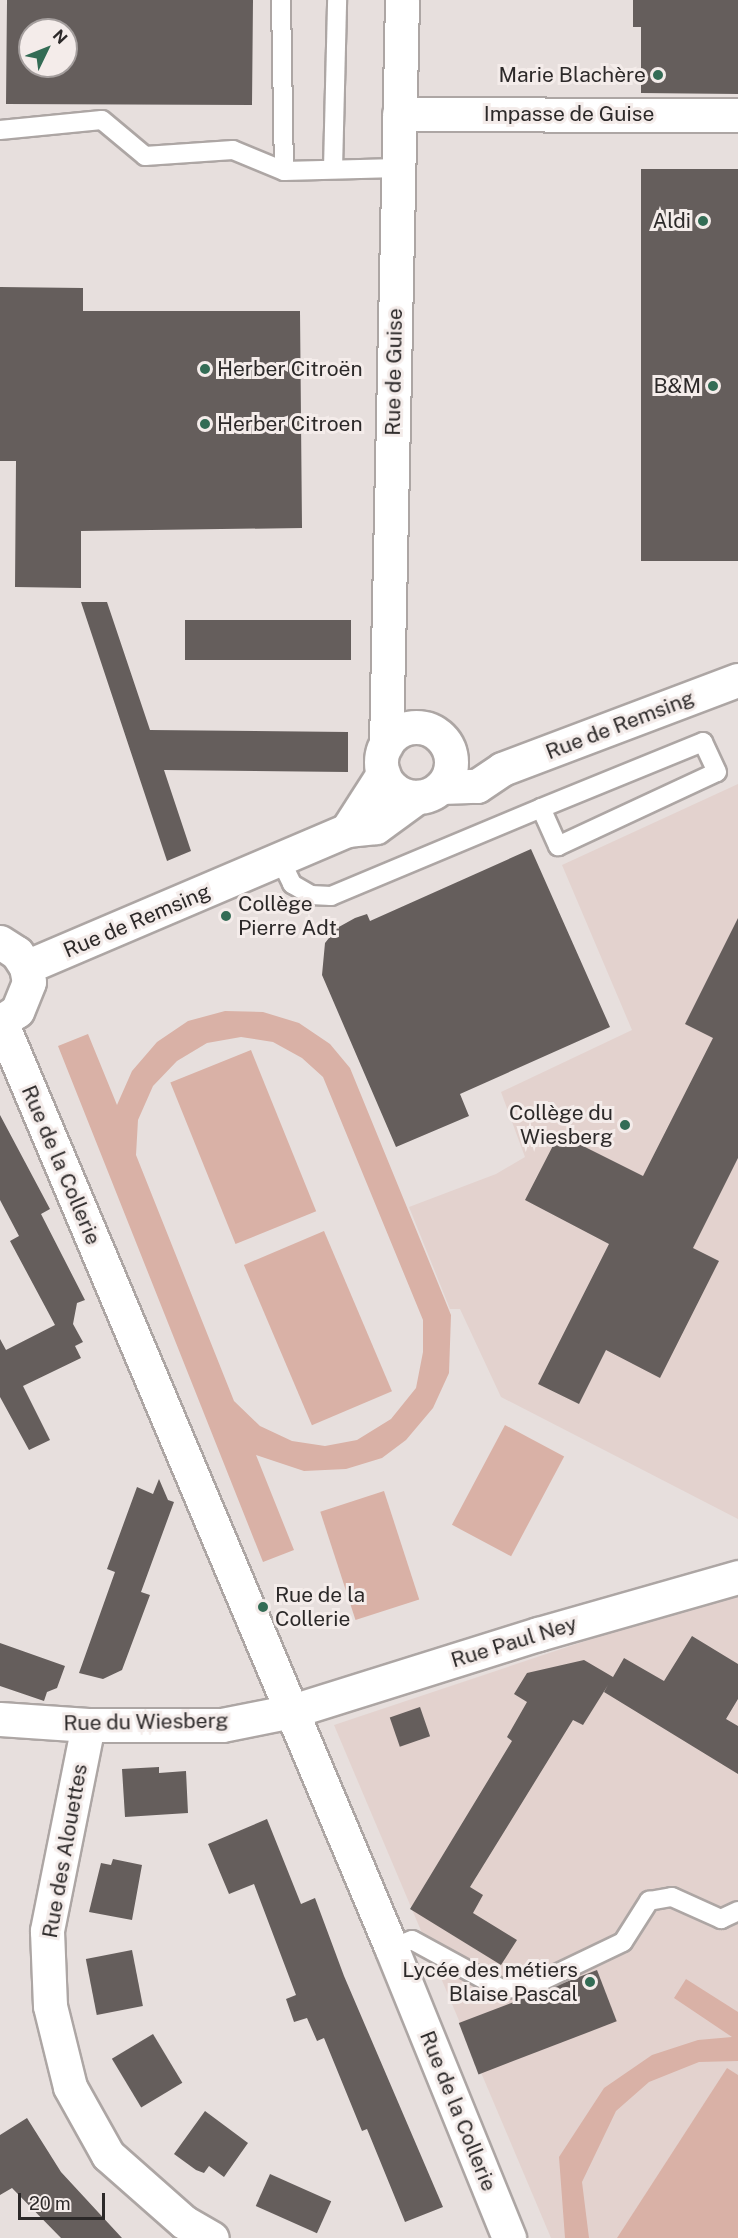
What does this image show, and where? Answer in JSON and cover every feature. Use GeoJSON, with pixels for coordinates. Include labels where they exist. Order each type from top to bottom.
{"type":"FeatureCollection","features":[{"type":"Feature","properties":{"kind":"street","name":"Rue de Guise"},"geometry":{"type":"LineString","coordinates":[[385,759],[402,0]]}},
{"type":"Feature","properties":{"kind":"street","name":"Impasse de Guise"},"geometry":{"type":"LineString","coordinates":[[399,114],[738,115]]}},
{"type":"Feature","properties":{"kind":"street","name":"Rue de Remsing"},"geometry":{"type":"LineString","coordinates":[[26,967],[347,830],[376,827],[429,792],[477,786],[502,769],[738,680]]}},
{"type":"Feature","properties":{"kind":"street"},"geometry":{"type":"LineString","coordinates":[[347,830],[385,759],[409,728],[425,729],[438,735],[451,755],[448,778],[429,792],[396,791],[385,759]]}},
{"type":"Feature","properties":{"kind":"street"},"geometry":{"type":"LineString","coordinates":[[451,755],[502,769]]}},
{"type":"Feature","properties":{"kind":"street"},"geometry":{"type":"LineString","coordinates":[[0,942],[17,953],[26,967],[28,982],[25,999],[17,1011],[1,1022]]}},
{"type":"Feature","properties":{"kind":"street","name":"Rue de la Collerie"},"geometry":{"type":"LineString","coordinates":[[1,1022],[391,1947],[509,2238]]}},
{"type":"Feature","properties":{"kind":"street","name":"Rue Paul Ney"},"geometry":{"type":"LineString","coordinates":[[292,1711],[538,1634],[738,1577]]}},
{"type":"Feature","properties":{"kind":"street","name":"Rue du Wiesberg"},"geometry":{"type":"LineString","coordinates":[[0,1719],[88,1725],[222,1725],[292,1711]]}},
{"type":"Feature","properties":{"kind":"street","name":"Rue des Alouettes"},"geometry":{"type":"LineString","coordinates":[[88,1725],[47,1931],[50,2006],[70,2088],[108,2155],[184,2222],[212,2238]]}},
{"type":"Feature","properties":{"kind":"lane"},"geometry":{"type":"LineString","coordinates":[[282,0],[284,171]]}},
{"type":"Feature","properties":{"kind":"lane"},"geometry":{"type":"LineString","coordinates":[[333,169],[337,0]]}},
{"type":"Feature","properties":{"kind":"lane"},"geometry":{"type":"LineString","coordinates":[[0,129],[102,120],[145,156],[233,150],[284,171],[398,168]]}},
{"type":"Feature","properties":{"kind":"lane"},"geometry":{"type":"LineString","coordinates":[[280,859],[292,884],[311,895],[331,896],[541,808],[702,742],[717,772],[558,846],[541,808]]}},
{"type":"Feature","properties":{"kind":"lane"},"geometry":{"type":"LineString","coordinates":[[391,1947],[412,1940],[502,1989],[529,1987],[623,1942],[649,1901],[672,1897],[738,1929]]}},
{"type":"Feature","properties":{"kind":"lane"},"geometry":{"type":"LineString","coordinates":[[721,1919],[738,1911]]}},
{"type":"Feature","properties":{"kind":"shaded area","name":"Collège du Wiesberg"},"geometry":{"type":"Polygon","coordinates":[[[738,784],[738,1519],[501,1397],[460,1309],[450,1309],[409,1207],[496,1174],[525,1157],[501,1092],[632,1030],[562,865],[738,784]]]}},
{"type":"Feature","properties":{"kind":"shaded area"},"geometry":{"type":"Polygon","coordinates":[[[225,1011],[263,1012],[299,1023],[330,1044],[350,1068],[451,1315],[449,1373],[433,1408],[406,1440],[382,1458],[346,1469],[304,1471],[256,1455],[294,1550],[263,1562],[58,1046],[88,1034],[117,1105],[132,1071],[157,1042],[188,1021],[225,1011]],[[241,1037],[207,1043],[177,1061],[153,1086],[138,1120],[136,1155],[234,1401],[260,1426],[292,1441],[325,1446],[357,1440],[391,1419],[416,1388],[423,1352],[423,1320],[323,1077],[302,1058],[273,1042],[241,1037]]]}},
{"type":"Feature","properties":{"kind":"shaded area"},"geometry":{"type":"Polygon","coordinates":[[[251,1050],[316,1211],[236,1244],[170,1083],[251,1050]]]}},
{"type":"Feature","properties":{"kind":"shaded area"},"geometry":{"type":"Polygon","coordinates":[[[324,1231],[392,1391],[312,1425],[244,1265],[324,1231]]]}},
{"type":"Feature","properties":{"kind":"shaded area"},"geometry":{"type":"Polygon","coordinates":[[[505,1425],[564,1456],[511,1556],[452,1525],[505,1425]]]}},
{"type":"Feature","properties":{"kind":"shaded area"},"geometry":{"type":"Polygon","coordinates":[[[384,1491],[419,1599],[356,1620],[320,1512],[384,1491]]]}},
{"type":"Feature","properties":{"kind":"shaded area","name":"Lycée des métiers Blaise Pascal"},"geometry":{"type":"Polygon","coordinates":[[[738,1590],[738,2238],[551,2238],[334,1725],[738,1590]]]}},
{"type":"Feature","properties":{"kind":"shaded area"},"geometry":{"type":"Polygon","coordinates":[[[686,1979],[738,2012],[738,2061],[699,2062],[649,2082],[616,2111],[582,2182],[589,2238],[565,2238],[559,2157],[604,2088],[652,2055],[698,2040],[732,2037],[674,1998],[686,1979]]]}},
{"type":"Feature","properties":{"kind":"shaded area"},"geometry":{"type":"Polygon","coordinates":[[[727,2068],[738,2075],[738,2238],[617,2238],[727,2068]]]}},
{"type":"Feature","properties":{"kind":"building"},"geometry":{"type":"Polygon","coordinates":[[[7,0],[253,0],[252,105],[6,104],[7,0]]]}},
{"type":"Feature","properties":{"kind":"building"},"geometry":{"type":"Polygon","coordinates":[[[633,0],[738,0],[738,94],[641,93],[641,27],[633,27],[633,0]]]}},
{"type":"Feature","properties":{"kind":"building"},"geometry":{"type":"Polygon","coordinates":[[[641,169],[738,169],[738,561],[641,561],[641,169]]]}},
{"type":"Feature","properties":{"kind":"building"},"geometry":{"type":"Polygon","coordinates":[[[0,287],[83,288],[83,311],[300,311],[302,528],[81,531],[81,588],[15,587],[16,461],[0,461],[0,287]]]}},
{"type":"Feature","properties":{"kind":"building"},"geometry":{"type":"Polygon","coordinates":[[[81,602],[107,602],[150,730],[348,732],[348,772],[164,770],[191,851],[167,861],[81,602]]]}},
{"type":"Feature","properties":{"kind":"building"},"geometry":{"type":"Polygon","coordinates":[[[185,620],[351,620],[351,660],[185,660],[185,620]]]}},
{"type":"Feature","properties":{"kind":"building"},"geometry":{"type":"Polygon","coordinates":[[[531,849],[610,1027],[460,1094],[469,1116],[396,1147],[322,975],[325,943],[337,928],[355,918],[367,914],[370,921],[531,849]]]}},
{"type":"Feature","properties":{"kind":"building"},"geometry":{"type":"Polygon","coordinates":[[[738,918],[738,1158],[693,1248],[719,1261],[660,1378],[606,1350],[579,1404],[538,1384],[609,1244],[525,1200],[559,1134],[643,1176],[713,1038],[685,1024],[738,918]]]}},
{"type":"Feature","properties":{"kind":"building"},"geometry":{"type":"Polygon","coordinates":[[[0,1115],[50,1209],[41,1214],[85,1300],[77,1303],[73,1324],[83,1342],[75,1346],[81,1358],[23,1386],[50,1440],[29,1450],[0,1397],[0,1339],[6,1350],[55,1325],[10,1241],[19,1236],[0,1200],[0,1115]]]}},
{"type":"Feature","properties":{"kind":"building"},"geometry":{"type":"Polygon","coordinates":[[[159,1479],[168,1500],[174,1502],[141,1592],[150,1595],[122,1670],[103,1679],[79,1673],[115,1572],[107,1569],[137,1487],[153,1494],[159,1479]]]}},
{"type":"Feature","properties":{"kind":"building"},"geometry":{"type":"Polygon","coordinates":[[[692,1636],[738,1664],[738,1699],[726,1719],[738,1726],[738,1774],[604,1692],[608,1685],[583,1725],[573,1720],[470,1887],[483,1895],[473,1913],[517,1940],[501,1965],[410,1909],[512,1741],[507,1737],[527,1702],[514,1694],[527,1673],[584,1660],[613,1677],[624,1658],[664,1681],[692,1636]]]}},
{"type":"Feature","properties":{"kind":"building"},"geometry":{"type":"Polygon","coordinates":[[[0,1643],[65,1666],[57,1688],[47,1692],[44,1701],[0,1686],[0,1643]]]}},
{"type":"Feature","properties":{"kind":"building"},"geometry":{"type":"Polygon","coordinates":[[[420,1707],[430,1736],[400,1747],[390,1717],[420,1707]]]}},
{"type":"Feature","properties":{"kind":"building"},"geometry":{"type":"Polygon","coordinates":[[[159,1767],[159,1773],[186,1771],[188,1813],[125,1817],[122,1769],[159,1767]]]}},
{"type":"Feature","properties":{"kind":"building"},"geometry":{"type":"Polygon","coordinates":[[[267,1819],[301,1904],[315,1898],[344,1976],[443,2207],[405,2222],[367,2129],[362,2131],[324,2038],[317,2041],[307,2018],[294,2022],[286,1999],[296,1995],[254,1884],[229,1894],[208,1844],[267,1819]]]}},
{"type":"Feature","properties":{"kind":"building"},"geometry":{"type":"Polygon","coordinates":[[[113,1859],[142,1865],[132,1920],[89,1912],[101,1863],[111,1865],[113,1859]]]}},
{"type":"Feature","properties":{"kind":"building"},"geometry":{"type":"Polygon","coordinates":[[[132,1950],[143,2006],[97,2015],[86,1959],[132,1950]]]}},
{"type":"Feature","properties":{"kind":"building"},"geometry":{"type":"Polygon","coordinates":[[[597,1970],[617,2021],[479,2074],[459,2023],[597,1970]]]}},
{"type":"Feature","properties":{"kind":"building"},"geometry":{"type":"Polygon","coordinates":[[[153,2034],[182,2083],[141,2108],[112,2059],[153,2034]]]}},
{"type":"Feature","properties":{"kind":"building"},"geometry":{"type":"Polygon","coordinates":[[[205,2111],[248,2143],[224,2177],[209,2166],[204,2173],[196,2170],[174,2154],[205,2111]]]}},
{"type":"Feature","properties":{"kind":"building"},"geometry":{"type":"Polygon","coordinates":[[[27,2118],[61,2172],[122,2238],[61,2238],[12,2188],[0,2195],[0,2135],[27,2118]]]}},
{"type":"Feature","properties":{"kind":"building"},"geometry":{"type":"Polygon","coordinates":[[[270,2174],[331,2201],[317,2233],[256,2206],[270,2174]]]}},
{"type":"Feature","properties":{"kind":"place","name":"Marie Blachère"},"geometry":{"type":"Point","coordinates":[658,75]}},
{"type":"Feature","properties":{"kind":"place","name":"Aldi"},"geometry":{"type":"Point","coordinates":[703,221]}},
{"type":"Feature","properties":{"kind":"place","name":"Herber Citroën"},"geometry":{"type":"Point","coordinates":[205,369]}},
{"type":"Feature","properties":{"kind":"place","name":"B&M"},"geometry":{"type":"Point","coordinates":[713,386]}},
{"type":"Feature","properties":{"kind":"place","name":"Herber Citroen"},"geometry":{"type":"Point","coordinates":[205,424]}},
{"type":"Feature","properties":{"kind":"place","name":"Collège Pierre Adt"},"geometry":{"type":"Point","coordinates":[226,916]}},
{"type":"Feature","properties":{"kind":"place","name":"Collège du Wiesberg"},"geometry":{"type":"Point","coordinates":[625,1125]}},
{"type":"Feature","properties":{"kind":"place","name":"Rue de la Collerie"},"geometry":{"type":"Point","coordinates":[263,1607]}},
{"type":"Feature","properties":{"kind":"place","name":"Lycée des métiers Blaise Pascal"},"geometry":{"type":"Point","coordinates":[590,1982]}}]}
